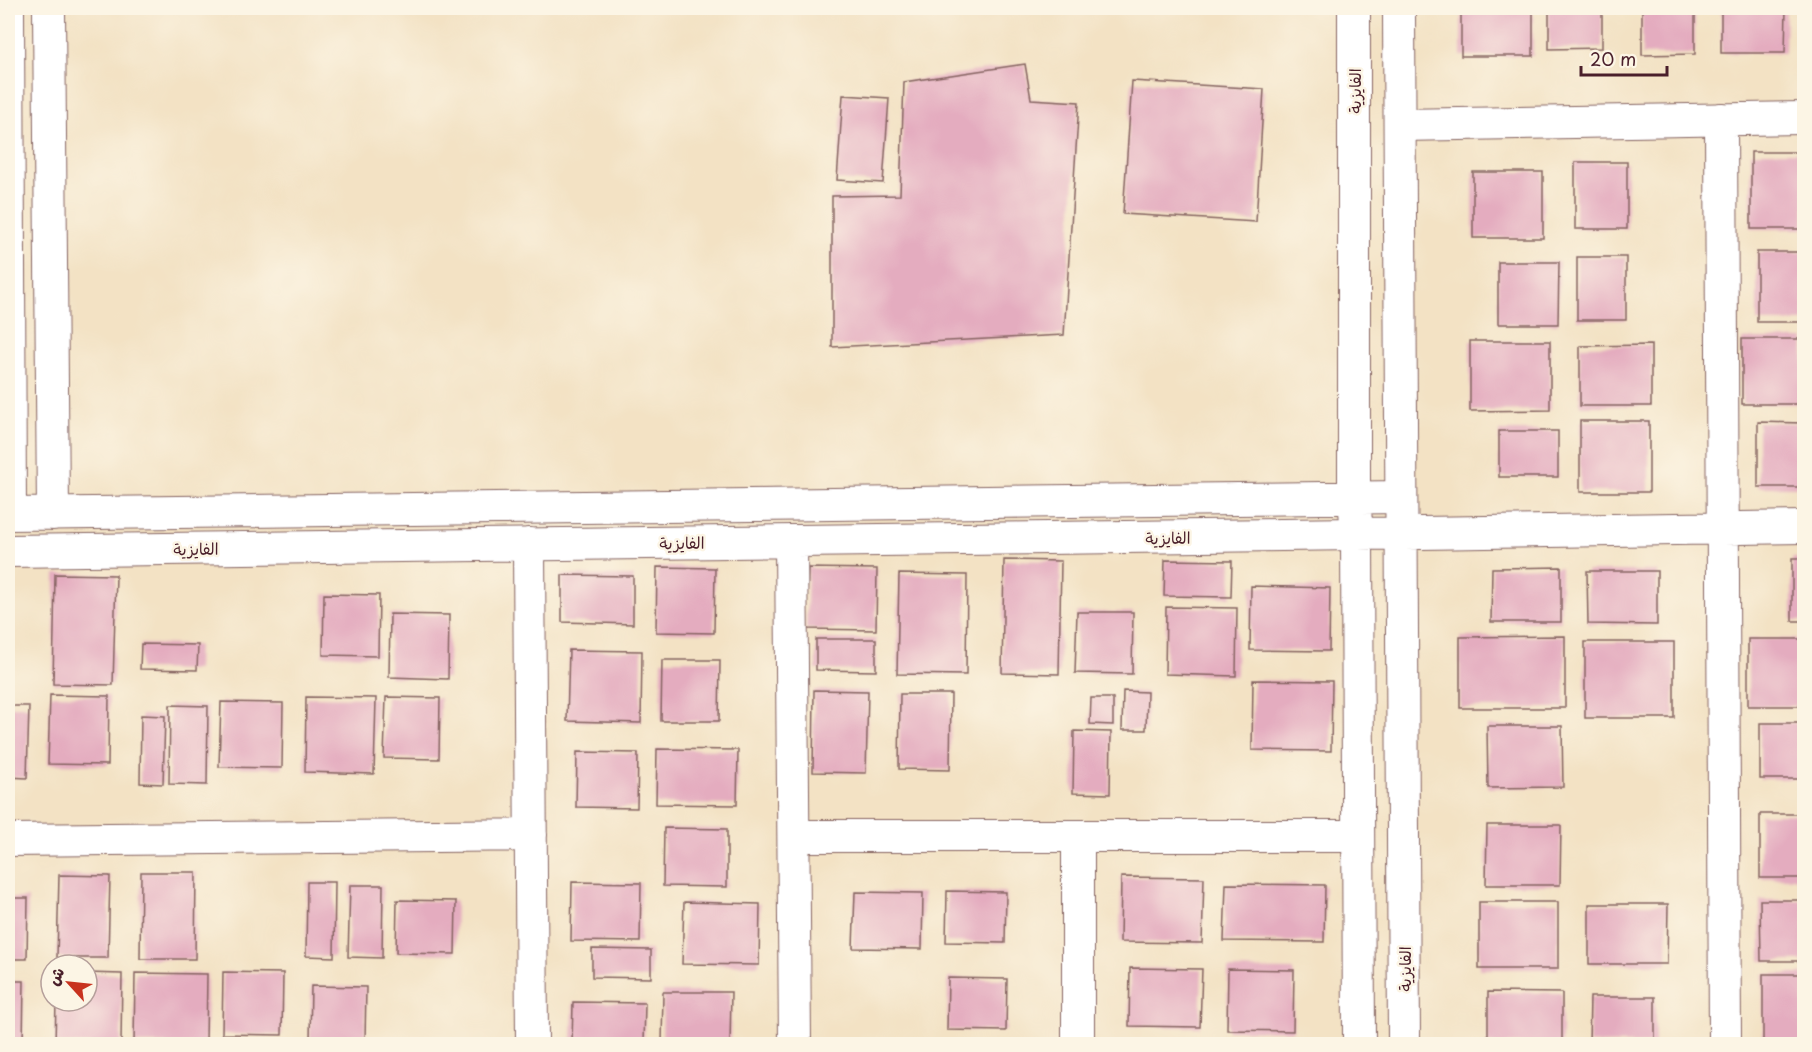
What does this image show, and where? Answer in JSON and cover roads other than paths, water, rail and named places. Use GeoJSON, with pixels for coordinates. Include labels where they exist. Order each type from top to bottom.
{"type":"FeatureCollection","features":[{"type":"Feature","properties":{"kind":"street"},"geometry":{"type":"LineString","coordinates":[[8,8],[9,514],[1401,497]]}},
{"type":"Feature","properties":{"kind":"street"},"geometry":{"type":"LineString","coordinates":[[49,8],[53,514]]}},
{"type":"Feature","properties":{"kind":"street","name":"الفايزية"},"geometry":{"type":"LineString","coordinates":[[1354,8],[1354,498],[1357,534],[1359,1044]]}},
{"type":"Feature","properties":{"kind":"street","name":"الفايزية"},"geometry":{"type":"LineString","coordinates":[[1399,8],[1404,1044]]}},
{"type":"Feature","properties":{"kind":"street"},"geometry":{"type":"LineString","coordinates":[[1400,125],[1804,118]]}},
{"type":"Feature","properties":{"kind":"street"},"geometry":{"type":"LineString","coordinates":[[1720,119],[1725,1044]]}},
{"type":"Feature","properties":{"kind":"street"},"geometry":{"type":"LineString","coordinates":[[1402,534],[1804,527]]}},
{"type":"Feature","properties":{"kind":"street","name":"الفايزية"},"geometry":{"type":"LineString","coordinates":[[8,550],[1402,534]]}},
{"type":"Feature","properties":{"kind":"street"},"geometry":{"type":"LineString","coordinates":[[791,541],[795,1044]]}},
{"type":"Feature","properties":{"kind":"street"},"geometry":{"type":"LineString","coordinates":[[529,544],[532,1044]]}},
{"type":"Feature","properties":{"kind":"street"},"geometry":{"type":"LineString","coordinates":[[8,840],[531,835]]}},
{"type":"Feature","properties":{"kind":"street"},"geometry":{"type":"LineString","coordinates":[[794,836],[1358,836]]}},
{"type":"Feature","properties":{"kind":"street"},"geometry":{"type":"LineString","coordinates":[[1078,836],[1078,1044]]}}]}
